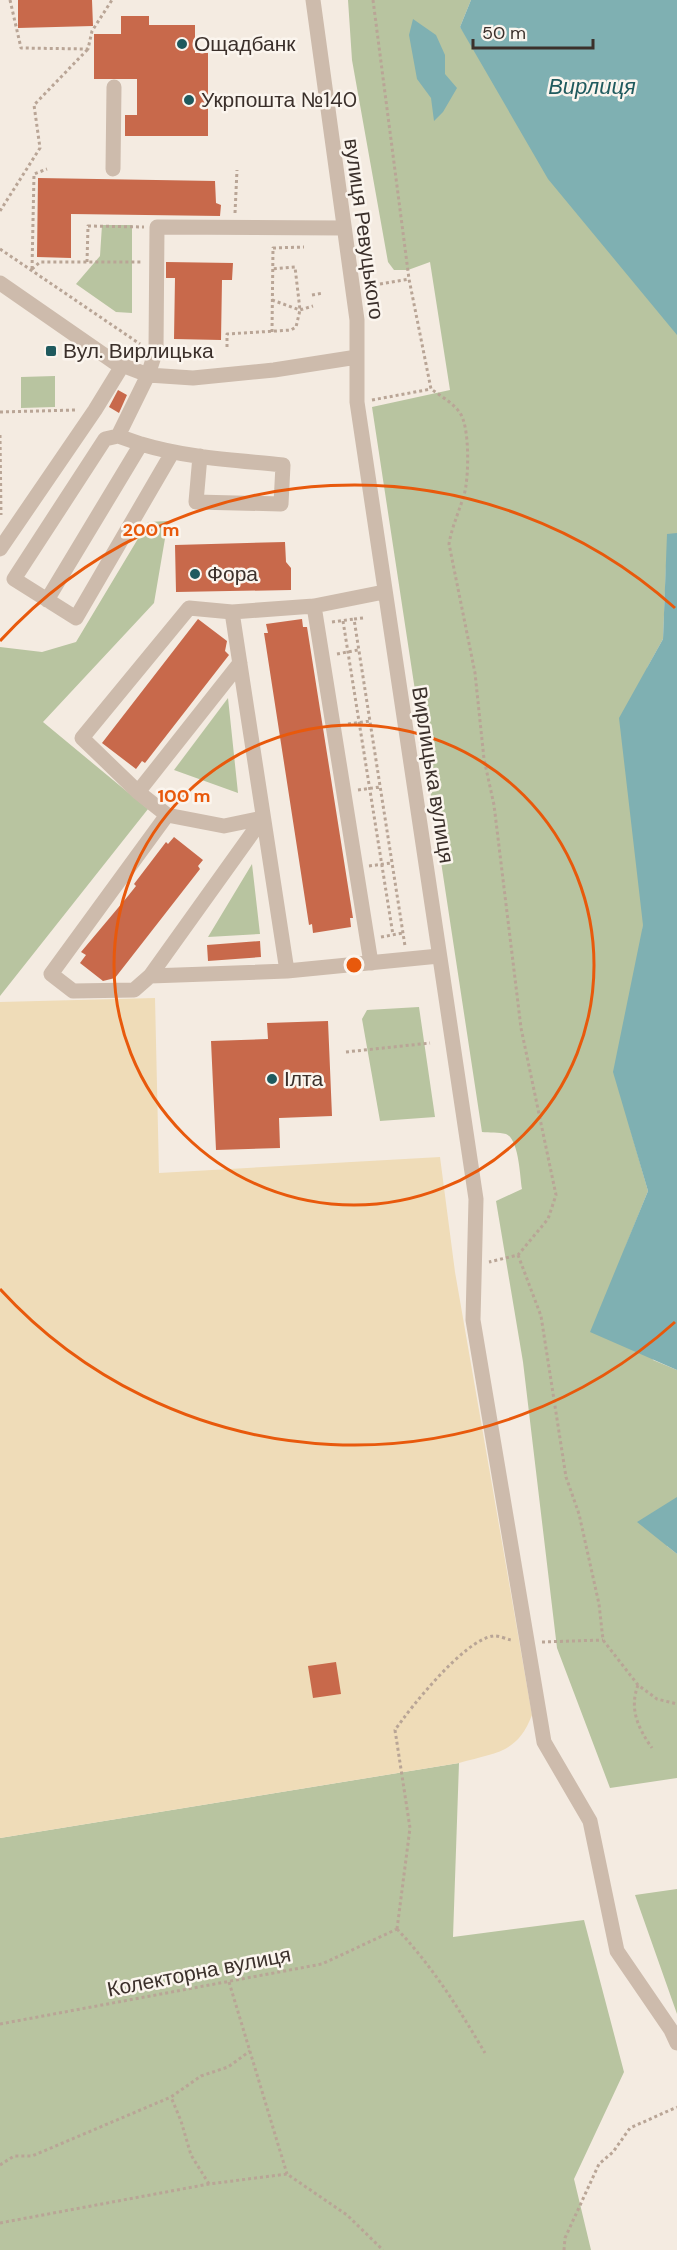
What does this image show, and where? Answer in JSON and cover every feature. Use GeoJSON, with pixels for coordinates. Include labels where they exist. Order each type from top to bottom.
{"type":"FeatureCollection","features":[{"type":"Feature","properties":{"kind":"street","name":"вулиця Ревуцького"},"geometry":{"type":"LineString","coordinates":[[313,0],[357,320],[357,357]]}},
{"type":"Feature","properties":{"kind":"street"},"geometry":{"type":"LineString","coordinates":[[113,169],[114,87]]}},
{"type":"Feature","properties":{"kind":"street"},"geometry":{"type":"LineString","coordinates":[[118,436],[147,375],[156,350],[157,227],[344,228]]}},
{"type":"Feature","properties":{"kind":"street"},"geometry":{"type":"LineString","coordinates":[[0,283],[122,366],[147,375],[193,378],[284,369],[357,357]]}},
{"type":"Feature","properties":{"kind":"street","name":"Вирлицька вулиця"},"geometry":{"type":"LineString","coordinates":[[357,357],[357,402],[476,1199],[473,1320],[544,1742],[590,1821],[617,1951],[671,2030],[677,2043]]}},
{"type":"Feature","properties":{"kind":"street"},"geometry":{"type":"LineString","coordinates":[[0,549],[95,410],[122,366]]}},
{"type":"Feature","properties":{"kind":"street"},"geometry":{"type":"LineString","coordinates":[[172,453],[76,618],[14,579],[105,439],[118,436],[172,453],[200,456],[283,465],[281,504],[196,502],[200,456]]}},
{"type":"Feature","properties":{"kind":"street"},"geometry":{"type":"LineString","coordinates":[[47,600],[141,444]]}},
{"type":"Feature","properties":{"kind":"street"},"geometry":{"type":"LineString","coordinates":[[263,818],[224,826],[167,815],[138,792],[82,738],[189,608],[232,612],[314,606],[384,592]]}},
{"type":"Feature","properties":{"kind":"street"},"geometry":{"type":"LineString","coordinates":[[314,606],[335,726],[370,963]]}},
{"type":"Feature","properties":{"kind":"street"},"geometry":{"type":"LineString","coordinates":[[232,612],[287,971]]}},
{"type":"Feature","properties":{"kind":"street"},"geometry":{"type":"LineString","coordinates":[[138,792],[240,663]]}},
{"type":"Feature","properties":{"kind":"street"},"geometry":{"type":"LineString","coordinates":[[167,815],[51,974],[73,992],[134,990],[150,976],[263,818]]}},
{"type":"Feature","properties":{"kind":"street"},"geometry":{"type":"LineString","coordinates":[[150,976],[287,971],[439,956]]}},
{"type":"Feature","properties":{"kind":"path"},"geometry":{"type":"LineString","coordinates":[[10,0],[21,48],[88,49]]}},
{"type":"Feature","properties":{"kind":"path"},"geometry":{"type":"LineString","coordinates":[[0,211],[40,148],[34,105],[88,49],[92,31],[112,0]]}},
{"type":"Feature","properties":{"kind":"path"},"geometry":{"type":"LineString","coordinates":[[373,0],[409,279],[431,389],[461,413],[465,427],[468,453],[465,495],[452,526],[449,544],[475,673],[484,759],[494,805],[521,1028],[556,1195],[548,1219],[518,1255],[473,1265]]}},
{"type":"Feature","properties":{"kind":"path"},"geometry":{"type":"LineString","coordinates":[[32,269],[34,174],[47,169]]}},
{"type":"Feature","properties":{"kind":"path"},"geometry":{"type":"LineString","coordinates":[[234,227],[237,170]]}},
{"type":"Feature","properties":{"kind":"path"},"geometry":{"type":"LineString","coordinates":[[87,262],[88,226],[157,227]]}},
{"type":"Feature","properties":{"kind":"path"},"geometry":{"type":"LineString","coordinates":[[272,332],[273,248],[303,247]]}},
{"type":"Feature","properties":{"kind":"path"},"geometry":{"type":"LineString","coordinates":[[0,249],[32,269],[131,340],[156,350]]}},
{"type":"Feature","properties":{"kind":"path"},"geometry":{"type":"LineString","coordinates":[[32,269],[40,262],[156,263]]}},
{"type":"Feature","properties":{"kind":"path"},"geometry":{"type":"LineString","coordinates":[[227,347],[227,334],[272,332],[291,330],[296,327],[300,310],[295,267],[273,269]]}},
{"type":"Feature","properties":{"kind":"path"},"geometry":{"type":"LineString","coordinates":[[380,284],[409,279]]}},
{"type":"Feature","properties":{"kind":"path"},"geometry":{"type":"LineString","coordinates":[[312,295],[323,293]]}},
{"type":"Feature","properties":{"kind":"path"},"geometry":{"type":"LineString","coordinates":[[272,300],[300,310],[313,306]]}},
{"type":"Feature","properties":{"kind":"path"},"geometry":{"type":"LineString","coordinates":[[372,400],[431,389]]}},
{"type":"Feature","properties":{"kind":"path"},"geometry":{"type":"LineString","coordinates":[[0,412],[95,410]]}},
{"type":"Feature","properties":{"kind":"path"},"geometry":{"type":"LineString","coordinates":[[0,435],[1,515]]}},
{"type":"Feature","properties":{"kind":"path"},"geometry":{"type":"LineString","coordinates":[[318,624],[363,618]]}},
{"type":"Feature","properties":{"kind":"path"},"geometry":{"type":"LineString","coordinates":[[354,620],[407,959]]}},
{"type":"Feature","properties":{"kind":"path"},"geometry":{"type":"LineString","coordinates":[[343,621],[393,935]]}},
{"type":"Feature","properties":{"kind":"path"},"geometry":{"type":"LineString","coordinates":[[323,656],[358,650]]}},
{"type":"Feature","properties":{"kind":"path"},"geometry":{"type":"LineString","coordinates":[[335,726],[370,721]]}},
{"type":"Feature","properties":{"kind":"path"},"geometry":{"type":"LineString","coordinates":[[344,792],[380,787]]}},
{"type":"Feature","properties":{"kind":"path"},"geometry":{"type":"LineString","coordinates":[[356,869],[391,863]]}},
{"type":"Feature","properties":{"kind":"path"},"geometry":{"type":"LineString","coordinates":[[367,940],[403,933]]}},
{"type":"Feature","properties":{"kind":"path"},"geometry":{"type":"LineString","coordinates":[[346,1052],[430,1043]]}},
{"type":"Feature","properties":{"kind":"path"},"geometry":{"type":"LineString","coordinates":[[518,1255],[541,1316],[566,1477],[584,1536],[599,1604],[603,1640],[638,1685],[657,1699],[677,1704]]}},
{"type":"Feature","properties":{"kind":"path"},"geometry":{"type":"LineString","coordinates":[[485,2053],[461,2012],[423,1957],[398,1929],[410,1828],[395,1730],[421,1692],[477,1643],[494,1636],[527,1642],[603,1640]]}},
{"type":"Feature","properties":{"kind":"path"},"geometry":{"type":"LineString","coordinates":[[638,1685],[632,1699],[634,1713],[652,1748]]}},
{"type":"Feature","properties":{"kind":"path","name":"Колекторна вулиця"},"geometry":{"type":"LineString","coordinates":[[0,2024],[322,1964],[398,1929]]}},
{"type":"Feature","properties":{"kind":"path"},"geometry":{"type":"LineString","coordinates":[[229,1982],[287,2174],[347,2215],[383,2250]]}},
{"type":"Feature","properties":{"kind":"path"},"geometry":{"type":"LineString","coordinates":[[0,2165],[14,2156],[32,2156],[171,2097],[201,2076],[228,2067],[250,2050]]}},
{"type":"Feature","properties":{"kind":"path"},"geometry":{"type":"LineString","coordinates":[[171,2097],[182,2121],[191,2155],[209,2184]]}},
{"type":"Feature","properties":{"kind":"path"},"geometry":{"type":"LineString","coordinates":[[564,2250],[569,2227],[599,2164],[614,2152],[630,2128],[677,2107]]}},
{"type":"Feature","properties":{"kind":"path"},"geometry":{"type":"LineString","coordinates":[[0,2223],[209,2184],[287,2174]]}},
{"type":"Feature","properties":{"kind":"green space"},"geometry":{"type":"Polygon","coordinates":[[[348,0],[471,0],[460,27],[677,328],[677,553],[666,566],[663,639],[647,668],[643,925],[630,1128],[648,1191],[625,1248],[653,1360],[677,1370],[677,1500],[667,1546],[677,1554],[677,1778],[610,1788],[557,1648],[523,1362],[496,1201],[522,1189],[519,1168],[514,1143],[510,1137],[503,1133],[482,1132],[372,407],[450,390],[430,262],[408,270],[394,270],[388,262],[352,60],[348,0]]]}},
{"type":"Feature","properties":{"kind":"green space"},"geometry":{"type":"Polygon","coordinates":[[[102,225],[132,225],[132,313],[116,312],[76,284],[100,256],[102,225]]]}},
{"type":"Feature","properties":{"kind":"green space"},"geometry":{"type":"Polygon","coordinates":[[[55,376],[55,407],[21,408],[21,377],[55,376]]]}},
{"type":"Feature","properties":{"kind":"green space"},"geometry":{"type":"Polygon","coordinates":[[[168,521],[154,603],[43,722],[148,809],[0,996],[0,647],[42,652],[76,642],[148,522],[168,521]]]}},
{"type":"Feature","properties":{"kind":"green space"},"geometry":{"type":"Polygon","coordinates":[[[228,698],[238,793],[174,770],[228,698]]]}},
{"type":"Feature","properties":{"kind":"green space"},"geometry":{"type":"Polygon","coordinates":[[[252,864],[260,934],[208,937],[252,864]]]}},
{"type":"Feature","properties":{"kind":"green space"},"geometry":{"type":"Polygon","coordinates":[[[419,1007],[435,1117],[380,1121],[362,1019],[367,1010],[419,1007]]]}},
{"type":"Feature","properties":{"kind":"green space"},"geometry":{"type":"Polygon","coordinates":[[[459,1763],[453,1937],[584,1920],[624,2072],[574,2179],[591,2250],[0,2250],[0,1838],[459,1763]]]}},
{"type":"Feature","properties":{"kind":"green space"},"geometry":{"type":"Polygon","coordinates":[[[677,1889],[677,2014],[635,1895],[677,1889]]]}},
{"type":"Feature","properties":{"kind":"sand"},"geometry":{"type":"Polygon","coordinates":[[[155,998],[159,1173],[440,1157],[455,1272],[532,1715],[519,1737],[504,1750],[459,1763],[0,1838],[0,1002],[155,998]]]}},
{"type":"Feature","properties":{"kind":"water","name":"Вирлиця"},"geometry":{"type":"Polygon","coordinates":[[[471,0],[677,0],[677,335],[548,179],[460,27],[471,0]]]}},
{"type":"Feature","properties":{"kind":"water"},"geometry":{"type":"Polygon","coordinates":[[[413,19],[436,35],[445,55],[445,74],[457,88],[443,112],[434,121],[431,98],[417,79],[409,35],[413,19]]]}},
{"type":"Feature","properties":{"kind":"water"},"geometry":{"type":"Polygon","coordinates":[[[677,533],[677,1370],[590,1332],[648,1191],[613,1072],[643,925],[619,718],[663,639],[667,534],[677,533]]]}},
{"type":"Feature","properties":{"kind":"water"},"geometry":{"type":"Polygon","coordinates":[[[677,1497],[677,1554],[637,1522],[677,1497]]]}},
{"type":"Feature","properties":{"kind":"building"},"geometry":{"type":"Polygon","coordinates":[[[18,0],[92,0],[93,26],[18,28],[18,0]]]}},
{"type":"Feature","properties":{"kind":"building"},"geometry":{"type":"Polygon","coordinates":[[[121,16],[149,16],[149,25],[195,25],[195,53],[208,53],[208,136],[125,136],[125,115],[137,115],[137,79],[94,79],[94,34],[121,34],[121,16]]]}},
{"type":"Feature","properties":{"kind":"building"},"geometry":{"type":"Polygon","coordinates":[[[38,178],[215,181],[216,203],[221,205],[220,216],[71,214],[71,258],[37,257],[38,178]]]}},
{"type":"Feature","properties":{"kind":"building"},"geometry":{"type":"Polygon","coordinates":[[[166,262],[233,263],[232,280],[222,280],[221,340],[174,339],[175,278],[166,278],[166,262]]]}},
{"type":"Feature","properties":{"kind":"building"},"geometry":{"type":"Polygon","coordinates":[[[118,390],[127,395],[119,413],[109,407],[118,390]]]}},
{"type":"Feature","properties":{"kind":"building"},"geometry":{"type":"Polygon","coordinates":[[[285,542],[286,562],[291,568],[291,590],[176,592],[175,545],[285,542]]]}},
{"type":"Feature","properties":{"kind":"building"},"geometry":{"type":"Polygon","coordinates":[[[198,619],[227,641],[225,651],[229,655],[145,763],[142,761],[136,769],[102,743],[198,619]]]}},
{"type":"Feature","properties":{"kind":"building"},"geometry":{"type":"Polygon","coordinates":[[[302,619],[303,627],[307,627],[353,918],[350,918],[351,927],[313,933],[312,924],[309,925],[264,633],[268,633],[266,624],[302,619]]]}},
{"type":"Feature","properties":{"kind":"building"},"geometry":{"type":"Polygon","coordinates":[[[174,837],[203,860],[198,866],[200,869],[115,978],[103,981],[80,963],[86,955],[81,952],[136,886],[134,884],[166,842],[168,844],[174,837]]]}},
{"type":"Feature","properties":{"kind":"building"},"geometry":{"type":"Polygon","coordinates":[[[260,941],[261,957],[208,961],[207,945],[260,941]]]}},
{"type":"Feature","properties":{"kind":"building","name":"Ілта"},"geometry":{"type":"Polygon","coordinates":[[[328,1021],[332,1116],[279,1118],[280,1148],[216,1150],[211,1041],[268,1039],[267,1023],[328,1021]]]}},
{"type":"Feature","properties":{"kind":"building"},"geometry":{"type":"Polygon","coordinates":[[[336,1662],[341,1694],[313,1698],[308,1666],[336,1662]]]}},
{"type":"Feature","properties":{"kind":"place","name":"Ощадбанк"},"geometry":{"type":"Point","coordinates":[182,44]}},
{"type":"Feature","properties":{"kind":"place","name":"Укрпошта №140"},"geometry":{"type":"Point","coordinates":[189,100]}},
{"type":"Feature","properties":{"kind":"place","name":"Вул. Вирлицька"},"geometry":{"type":"Point","coordinates":[51,351]}},
{"type":"Feature","properties":{"kind":"place","name":"Фора"},"geometry":{"type":"Point","coordinates":[195,574]}},
{"type":"Feature","properties":{"kind":"place","name":"Ілта"},"geometry":{"type":"Point","coordinates":[272,1079]}}]}
